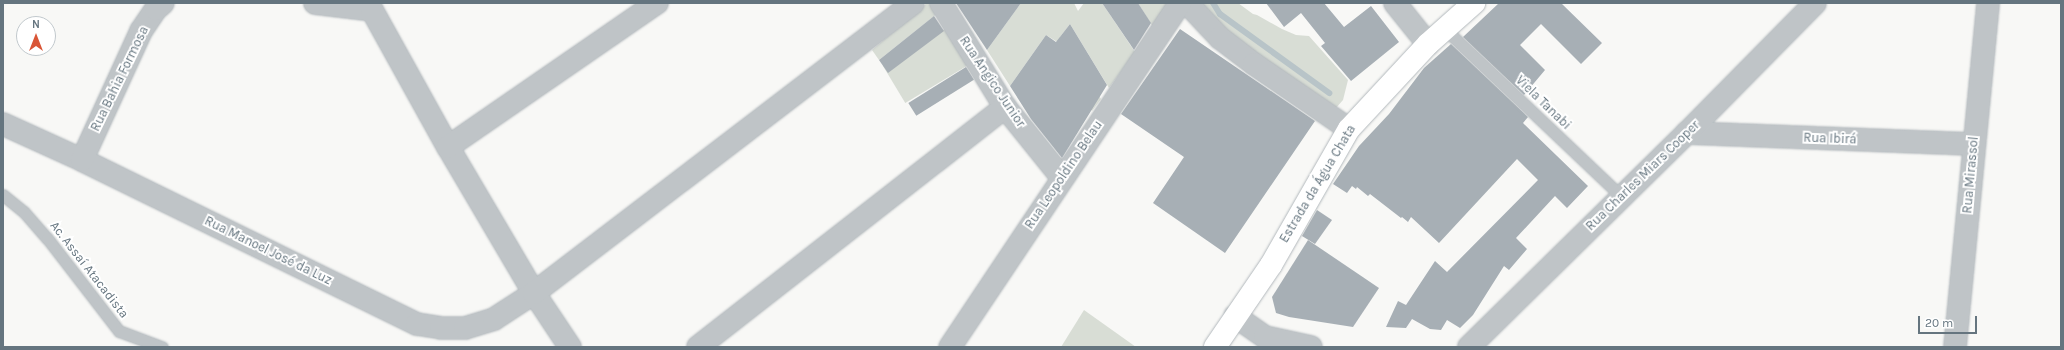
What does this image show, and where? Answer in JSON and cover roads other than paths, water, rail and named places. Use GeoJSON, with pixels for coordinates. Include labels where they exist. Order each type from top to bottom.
{"type":"FeatureCollection","features":[{"type":"Feature","properties":{"kind":"street","name":"Rua Bahia Formosa"},"geometry":{"type":"LineString","coordinates":[[82,160],[141,31],[156,9],[163,3]]}},
{"type":"Feature","properties":{"kind":"street"},"geometry":{"type":"LineString","coordinates":[[315,3],[377,7],[448,147],[534,293],[570,347]]}},
{"type":"Feature","properties":{"kind":"street"},"geometry":{"type":"LineString","coordinates":[[448,147],[657,3]]}},
{"type":"Feature","properties":{"kind":"street","name":"Rua Manoel José da Luz"},"geometry":{"type":"LineString","coordinates":[[3,124],[82,160],[417,324],[441,328],[465,328],[494,319],[534,293],[912,3]]}},
{"type":"Feature","properties":{"kind":"street","name":"Rua Angico Junior"},"geometry":{"type":"LineString","coordinates":[[941,3],[1005,107],[1062,178]]}},
{"type":"Feature","properties":{"kind":"street","name":"Rua Leopoldino Belau"},"geometry":{"type":"LineString","coordinates":[[950,347],[1180,3]]}},
{"type":"Feature","properties":{"kind":"street"},"geometry":{"type":"LineString","coordinates":[[1187,3],[1220,38],[1254,64],[1349,129]]}},
{"type":"Feature","properties":{"kind":"street"},"geometry":{"type":"LineString","coordinates":[[1395,3],[1428,44]]}},
{"type":"Feature","properties":{"kind":"street","name":"Estrada da Água Chata"},"geometry":{"type":"LineString","coordinates":[[1215,347],[1271,265],[1349,129],[1428,44],[1474,3]]}},
{"type":"Feature","properties":{"kind":"street","name":"Rua Charles Miars Cooper"},"geometry":{"type":"LineString","coordinates":[[1468,347],[1687,133],[1816,3]]}},
{"type":"Feature","properties":{"kind":"street","name":"Rua Mirassol"},"geometry":{"type":"LineString","coordinates":[[1955,347],[1988,3]]}},
{"type":"Feature","properties":{"kind":"street"},"geometry":{"type":"LineString","coordinates":[[698,347],[1005,107]]}},
{"type":"Feature","properties":{"kind":"street","name":"Rua Ibirá"},"geometry":{"type":"LineString","coordinates":[[1687,133],[1974,144]]}},
{"type":"Feature","properties":{"kind":"street"},"geometry":{"type":"LineString","coordinates":[[1235,316],[1265,337],[1311,347]]}},
{"type":"Feature","properties":{"kind":"lane","name":"Viela Tanabi"},"geometry":{"type":"LineString","coordinates":[[1445,29],[1622,197]]}},
{"type":"Feature","properties":{"kind":"lane","name":"Ac. Assaí Atacadista"},"geometry":{"type":"LineString","coordinates":[[3,195],[24,212],[47,238],[119,331],[162,347]]}},
{"type":"Feature","properties":{"kind":"waterway"},"geometry":{"type":"LineString","coordinates":[[1213,3],[1220,14],[1329,93]]}}]}
